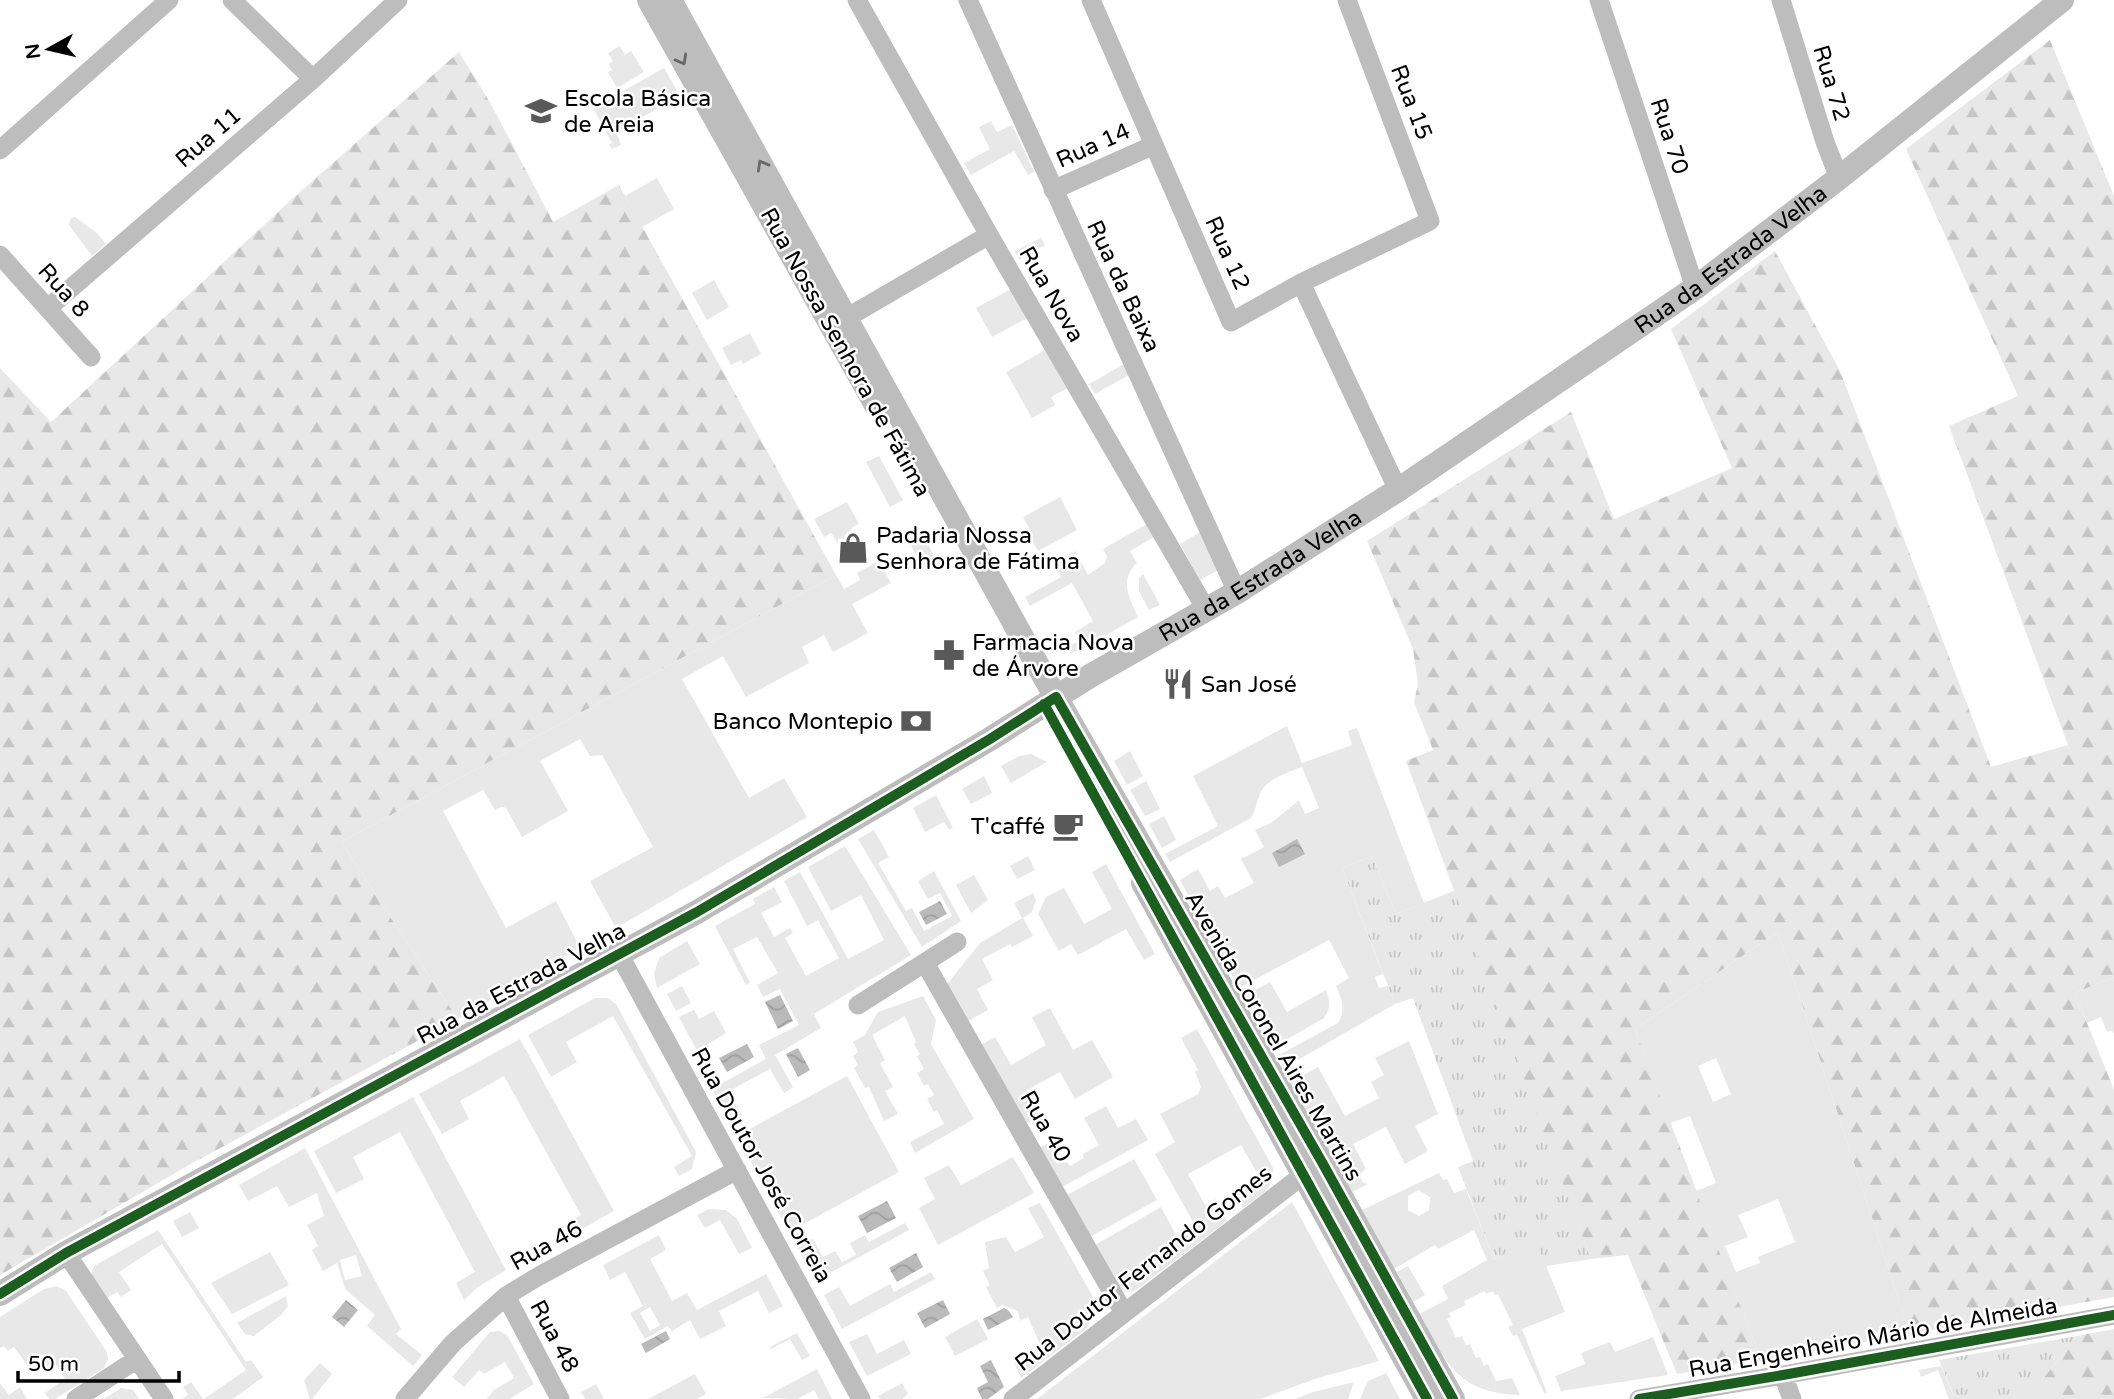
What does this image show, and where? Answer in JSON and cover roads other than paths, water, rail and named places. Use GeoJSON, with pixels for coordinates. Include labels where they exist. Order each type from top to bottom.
{"type":"FeatureCollection","features":[{"type":"Feature","properties":{"kind":"street"},"geometry":{"type":"LineString","coordinates":[[0,150],[169,0]]}},
{"type":"Feature","properties":{"kind":"street"},"geometry":{"type":"LineString","coordinates":[[232,0],[313,79]]}},
{"type":"Feature","properties":{"kind":"street","name":"Rua 11"},"geometry":{"type":"LineString","coordinates":[[48,308],[313,79],[398,0]]}},
{"type":"Feature","properties":{"kind":"street","name":"Rua Nossa Senhora de Fátima"},"geometry":{"type":"LineString","coordinates":[[649,0],[840,322]]}},
{"type":"Feature","properties":{"kind":"street","name":"Rua Nossa Senhora de Fátima"},"geometry":{"type":"LineString","coordinates":[[670,0],[840,322],[1050,700]]}},
{"type":"Feature","properties":{"kind":"street","name":"Rua Nova"},"geometry":{"type":"LineString","coordinates":[[857,0],[989,235],[1207,611]]}},
{"type":"Feature","properties":{"kind":"street","name":"Rua da Baixa"},"geometry":{"type":"LineString","coordinates":[[968,0],[1237,592]]}},
{"type":"Feature","properties":{"kind":"street","name":"Rua 15"},"geometry":{"type":"LineString","coordinates":[[1347,0],[1430,221]]}},
{"type":"Feature","properties":{"kind":"street","name":"Rua 70"},"geometry":{"type":"LineString","coordinates":[[1599,0],[1695,288]]}},
{"type":"Feature","properties":{"kind":"street","name":"Rua 72"},"geometry":{"type":"LineString","coordinates":[[1781,0],[1825,142],[1839,178]]}},
{"type":"Feature","properties":{"kind":"street","name":"Rua da Estrada Velha"},"geometry":{"type":"LineString","coordinates":[[0,1294],[66,1253],[697,912],[1050,700],[1207,611],[1398,490],[1695,288],[1839,178],[2062,0]]}},
{"type":"Feature","properties":{"kind":"street","name":"Rua 12"},"geometry":{"type":"LineString","coordinates":[[1093,1],[1231,322],[1301,283],[1430,221]]}},
{"type":"Feature","properties":{"kind":"street","name":"Rua 14"},"geometry":{"type":"LineString","coordinates":[[1053,190],[1154,145]]}},
{"type":"Feature","properties":{"kind":"street"},"geometry":{"type":"LineString","coordinates":[[840,322],[989,235]]}},
{"type":"Feature","properties":{"kind":"street","name":"Rua 8"},"geometry":{"type":"LineString","coordinates":[[0,255],[91,357]]}},
{"type":"Feature","properties":{"kind":"street"},"geometry":{"type":"LineString","coordinates":[[1301,283],[1398,490]]}},
{"type":"Feature","properties":{"kind":"street","name":"Avenida Coronel Aires Martins"},"geometry":{"type":"LineString","coordinates":[[1050,700],[1313,1170],[1453,1399]]}},
{"type":"Feature","properties":{"kind":"street"},"geometry":{"type":"LineString","coordinates":[[858,1005],[957,942]]}},
{"type":"Feature","properties":{"kind":"street","name":"Rua Doutor José Correia"},"geometry":{"type":"LineString","coordinates":[[619,954],[861,1399]]}},
{"type":"Feature","properties":{"kind":"street","name":"Rua 40"},"geometry":{"type":"LineString","coordinates":[[925,963],[1124,1313]]}},
{"type":"Feature","properties":{"kind":"street","name":"Rua 46"},"geometry":{"type":"LineString","coordinates":[[405,1399],[453,1343],[506,1296],[737,1170]]}},
{"type":"Feature","properties":{"kind":"street","name":"Avenida Coronel Aires Martins"},"geometry":{"type":"LineString","coordinates":[[1313,1170],[1427,1399]]}},
{"type":"Feature","properties":{"kind":"street","name":"Rua Doutor Fernando Gomes"},"geometry":{"type":"LineString","coordinates":[[1013,1399],[1313,1170]]}},
{"type":"Feature","properties":{"kind":"street"},"geometry":{"type":"LineString","coordinates":[[66,1253],[163,1399]]}},
{"type":"Feature","properties":{"kind":"street","name":"Rua 48"},"geometry":{"type":"LineString","coordinates":[[506,1296],[561,1399]]}},
{"type":"Feature","properties":{"kind":"street","name":"Rua Engenheiro Mário de Almeida"},"geometry":{"type":"LineString","coordinates":[[1639,1399],[2114,1315]]}},
{"type":"Feature","properties":{"kind":"street"},"geometry":{"type":"LineString","coordinates":[[76,1399],[137,1359]]}},
{"type":"Feature","properties":{"kind":"street"},"geometry":{"type":"LineString","coordinates":[[1783,1375],[1792,1399]]}},
{"type":"Feature","properties":{"kind":"water"},"geometry":{"type":"Polygon","coordinates":[[[1297,839],[1305,854],[1279,867],[1272,853],[1297,839]]]}},
{"type":"Feature","properties":{"kind":"water"},"geometry":{"type":"Polygon","coordinates":[[[940,901],[947,914],[926,925],[919,912],[940,901]]]}},
{"type":"Feature","properties":{"kind":"water"},"geometry":{"type":"Polygon","coordinates":[[[780,995],[793,1021],[778,1029],[765,1002],[780,995]]]}},
{"type":"Feature","properties":{"kind":"water"},"geometry":{"type":"Polygon","coordinates":[[[747,1044],[754,1057],[727,1072],[719,1058],[747,1044]]]}},
{"type":"Feature","properties":{"kind":"water"},"geometry":{"type":"Polygon","coordinates":[[[798,1048],[810,1070],[798,1077],[786,1054],[798,1048]]]}},
{"type":"Feature","properties":{"kind":"water"},"geometry":{"type":"Polygon","coordinates":[[[887,1201],[896,1218],[867,1233],[858,1216],[887,1201]]]}},
{"type":"Feature","properties":{"kind":"water"},"geometry":{"type":"Polygon","coordinates":[[[916,1253],[923,1267],[897,1282],[889,1268],[916,1253]]]}},
{"type":"Feature","properties":{"kind":"water"},"geometry":{"type":"Polygon","coordinates":[[[346,1300],[358,1310],[344,1327],[332,1317],[346,1300]]]}},
{"type":"Feature","properties":{"kind":"water"},"geometry":{"type":"Polygon","coordinates":[[[943,1300],[950,1314],[925,1328],[917,1313],[943,1300]]]}},
{"type":"Feature","properties":{"kind":"water"},"geometry":{"type":"Polygon","coordinates":[[[1004,1308],[1013,1317],[988,1330],[983,1319],[1004,1308]]]}},
{"type":"Feature","properties":{"kind":"water"},"geometry":{"type":"Polygon","coordinates":[[[666,1331],[670,1339],[646,1353],[641,1344],[666,1331]]]}},
{"type":"Feature","properties":{"kind":"water"},"geometry":{"type":"Polygon","coordinates":[[[991,1360],[1004,1387],[988,1399],[982,1399],[977,1388],[988,1382],[980,1366],[991,1360]]]}},
{"type":"Feature","properties":{"kind":"place","name":"Escola Básica de Areia"},"geometry":{"type":"Point","coordinates":[541,111]}},
{"type":"Feature","properties":{"kind":"place","name":"Padaria Nossa Senhora de Fátima"},"geometry":{"type":"Point","coordinates":[853,548]}},
{"type":"Feature","properties":{"kind":"place","name":"Farmacia Nova de Árvore"},"geometry":{"type":"Point","coordinates":[949,655]}},
{"type":"Feature","properties":{"kind":"place","name":"San José"},"geometry":{"type":"Point","coordinates":[1178,684]}},
{"type":"Feature","properties":{"kind":"place","name":"Banco Montepio"},"geometry":{"type":"Point","coordinates":[916,721]}},
{"type":"Feature","properties":{"kind":"place","name":"T'caffé"},"geometry":{"type":"Point","coordinates":[1068,826]}}]}
